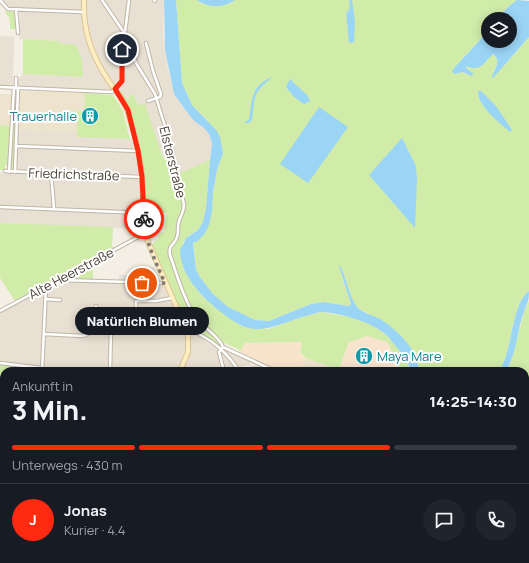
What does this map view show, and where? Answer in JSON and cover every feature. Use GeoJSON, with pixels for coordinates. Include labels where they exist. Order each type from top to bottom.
{"type":"FeatureCollection","features":[{"type":"Feature","properties":{"kind":"street"},"geometry":{"type":"LineString","coordinates":[[0,0],[8,9],[84,12]]}},
{"type":"Feature","properties":{"kind":"street"},"geometry":{"type":"LineString","coordinates":[[84,0],[87,34],[91,50],[100,67],[128,110],[138,151],[142,177],[145,230],[148,242],[188,333],[188,352],[182,367]]}},
{"type":"Feature","properties":{"kind":"street","name":"Elsterstraße"},"geometry":{"type":"LineString","coordinates":[[102,0],[125,34],[136,63],[156,98],[173,155],[184,205],[183,213],[179,220],[177,238],[170,247],[170,255],[192,311],[203,326],[220,342],[222,348]]}},
{"type":"Feature","properties":{"kind":"street"},"geometry":{"type":"LineString","coordinates":[[0,87],[112,92],[122,81],[122,49],[129,0]]}},
{"type":"Feature","properties":{"kind":"street"},"geometry":{"type":"LineString","coordinates":[[16,9],[18,33]]}},
{"type":"Feature","properties":{"kind":"street"},"geometry":{"type":"LineString","coordinates":[[146,43],[161,94],[160,97],[148,101]]}},
{"type":"Feature","properties":{"kind":"street"},"geometry":{"type":"LineString","coordinates":[[16,78],[16,172]]}},
{"type":"Feature","properties":{"kind":"street"},"geometry":{"type":"LineString","coordinates":[[9,172],[16,88]]}},
{"type":"Feature","properties":{"kind":"street"},"geometry":{"type":"LineString","coordinates":[[16,146],[138,151]]}},
{"type":"Feature","properties":{"kind":"street","name":"Friedrichstraße"},"geometry":{"type":"LineString","coordinates":[[5,172],[142,177]]}},
{"type":"Feature","properties":{"kind":"street"},"geometry":{"type":"LineString","coordinates":[[51,173],[54,208]]}},
{"type":"Feature","properties":{"kind":"street"},"geometry":{"type":"LineString","coordinates":[[0,207],[54,208],[55,210],[144,213]]}},
{"type":"Feature","properties":{"kind":"street","name":"Alte Heerstraße"},"geometry":{"type":"LineString","coordinates":[[0,311],[142,235]]}},
{"type":"Feature","properties":{"kind":"street"},"geometry":{"type":"LineString","coordinates":[[58,280],[165,283]]}},
{"type":"Feature","properties":{"kind":"street"},"geometry":{"type":"LineString","coordinates":[[42,367],[46,286]]}},
{"type":"Feature","properties":{"kind":"street"},"geometry":{"type":"LineString","coordinates":[[136,308],[136,301],[156,301],[172,298]]}},
{"type":"Feature","properties":{"kind":"street"},"geometry":{"type":"LineString","coordinates":[[46,299],[60,300]]}},
{"type":"Feature","properties":{"kind":"street"},"geometry":{"type":"LineString","coordinates":[[96,306],[96,330]]}},
{"type":"Feature","properties":{"kind":"street"},"geometry":{"type":"LineString","coordinates":[[44,334],[83,336],[96,330],[197,333],[222,348],[266,367]]}},
{"type":"Feature","properties":{"kind":"street"},"geometry":{"type":"LineString","coordinates":[[110,367],[111,330]]}},
{"type":"Feature","properties":{"kind":"street"},"geometry":{"type":"LineString","coordinates":[[222,348],[219,352],[223,367]]}},
{"type":"Feature","properties":{"kind":"street"},"geometry":{"type":"LineString","coordinates":[[222,348],[236,367]]}},
{"type":"Feature","properties":{"kind":"street"},"geometry":{"type":"LineString","coordinates":[[0,363],[24,367]]}},
{"type":"Feature","properties":{"kind":"shaded area"},"geometry":{"type":"Polygon","coordinates":[[[3,0],[82,0],[84,32],[90,51],[113,89],[111,91],[17,86],[17,80],[23,74],[83,77],[76,45],[58,43],[58,41],[19,39],[20,8],[10,8],[3,0]]]}},
{"type":"Feature","properties":{"kind":"shaded area"},"geometry":{"type":"Polygon","coordinates":[[[85,0],[102,0],[125,33],[136,63],[141,70],[128,36],[104,0],[164,0],[163,34],[167,64],[174,94],[193,120],[204,128],[209,134],[212,143],[209,161],[180,173],[172,160],[165,160],[134,95],[129,95],[129,99],[127,100],[119,94],[100,66],[87,30],[85,0]]]}},
{"type":"Feature","properties":{"kind":"shaded area"},"geometry":{"type":"Polygon","coordinates":[[[0,36],[14,37],[13,86],[0,85],[0,36]]]}},
{"type":"Feature","properties":{"kind":"shaded area"},"geometry":{"type":"Polygon","coordinates":[[[20,91],[85,93],[84,111],[77,111],[77,132],[18,130],[20,91]]]}},
{"type":"Feature","properties":{"kind":"shaded area"},"geometry":{"type":"Polygon","coordinates":[[[0,94],[13,94],[11,126],[0,125],[0,94]]]}},
{"type":"Feature","properties":{"kind":"shaded area"},"geometry":{"type":"Polygon","coordinates":[[[18,130],[77,132],[77,137],[132,139],[140,176],[142,229],[0,223],[0,173],[16,174],[18,130]]]}},
{"type":"Feature","properties":{"kind":"shaded area"},"geometry":{"type":"Polygon","coordinates":[[[148,267],[154,267],[160,282],[119,281],[119,275],[137,275],[137,271],[147,272],[148,267]]]}},
{"type":"Feature","properties":{"kind":"shaded area"},"geometry":{"type":"Polygon","coordinates":[[[60,281],[164,285],[183,324],[186,337],[186,346],[179,367],[38,367],[0,362],[0,312],[60,281]]]}},
{"type":"Feature","properties":{"kind":"shaded area"},"geometry":{"type":"Polygon","coordinates":[[[191,335],[196,335],[217,349],[222,367],[184,367],[190,347],[191,335]]]}},
{"type":"Feature","properties":{"kind":"shaded area"},"geometry":{"type":"Polygon","coordinates":[[[367,336],[387,342],[400,367],[340,367],[349,342],[367,336]]]}},
{"type":"Feature","properties":{"kind":"shaded area"},"geometry":{"type":"Polygon","coordinates":[[[302,342],[300,352],[307,359],[302,367],[270,367],[240,352],[245,343],[302,342]]]}},
{"type":"Feature","properties":{"kind":"shaded area"},"geometry":{"type":"Polygon","coordinates":[[[226,349],[251,360],[251,363],[249,365],[238,367],[225,350],[226,349]]]}},
{"type":"Feature","properties":{"kind":"shaded area"},"geometry":{"type":"Polygon","coordinates":[[[221,352],[226,356],[234,367],[224,367],[221,352]]]}},
{"type":"Feature","properties":{"kind":"shaded area"},"geometry":{"type":"Polygon","coordinates":[[[307,359],[333,367],[302,367],[307,359]]]}},
{"type":"Feature","properties":{"kind":"shaded area"},"geometry":{"type":"Polygon","coordinates":[[[258,365],[263,367],[251,367],[258,365]]]}},
{"type":"Feature","properties":{"kind":"green space"},"geometry":{"type":"Polygon","coordinates":[[[176,0],[197,0],[202,4],[230,4],[235,0],[517,0],[503,12],[481,12],[481,39],[460,61],[454,74],[463,72],[467,75],[469,70],[466,66],[486,62],[492,54],[495,56],[497,65],[492,73],[508,61],[529,37],[529,291],[518,307],[504,362],[501,367],[418,367],[418,362],[414,353],[401,337],[383,323],[366,312],[360,310],[356,306],[351,297],[343,272],[341,273],[351,304],[349,306],[323,302],[311,304],[269,321],[255,320],[228,307],[212,293],[196,270],[193,242],[198,241],[199,239],[213,192],[217,170],[223,153],[208,121],[192,105],[182,83],[176,0]]]}},
{"type":"Feature","properties":{"kind":"green space"},"geometry":{"type":"Polygon","coordinates":[[[7,11],[15,12],[16,29],[10,29],[9,18],[5,13],[7,11]]]}},
{"type":"Feature","properties":{"kind":"green space"},"geometry":{"type":"Polygon","coordinates":[[[23,39],[58,41],[59,43],[76,45],[82,59],[83,77],[23,74],[23,39]]]}},
{"type":"Feature","properties":{"kind":"green space"},"geometry":{"type":"Polygon","coordinates":[[[122,91],[127,100],[129,99],[129,95],[134,95],[138,105],[145,104],[162,155],[165,160],[172,160],[180,173],[210,160],[206,208],[203,222],[198,230],[188,236],[184,241],[182,263],[189,278],[203,297],[241,325],[269,329],[298,318],[322,312],[350,317],[373,325],[385,334],[403,353],[409,367],[400,367],[387,342],[367,336],[349,342],[340,367],[333,367],[307,359],[300,352],[302,342],[245,343],[240,352],[238,349],[225,343],[220,346],[199,332],[190,329],[151,246],[160,234],[164,232],[167,213],[146,212],[144,169],[141,152],[133,120],[129,110],[119,94],[122,91]]]}},
{"type":"Feature","properties":{"kind":"green space"},"geometry":{"type":"Polygon","coordinates":[[[85,93],[113,95],[122,109],[130,139],[77,137],[77,111],[84,111],[85,93]]]}},
{"type":"Feature","properties":{"kind":"green space"},"geometry":{"type":"Polygon","coordinates":[[[14,94],[17,94],[15,169],[10,169],[14,94]]]}},
{"type":"Feature","properties":{"kind":"green space"},"geometry":{"type":"Polygon","coordinates":[[[0,125],[11,126],[8,165],[5,165],[5,170],[0,170],[0,125]]]}},
{"type":"Feature","properties":{"kind":"green space"},"geometry":{"type":"Polygon","coordinates":[[[0,223],[113,227],[112,247],[116,247],[15,301],[0,278],[0,223]]]}},
{"type":"Feature","properties":{"kind":"green space"},"geometry":{"type":"Polygon","coordinates":[[[93,263],[93,280],[65,278],[93,263]]]}},
{"type":"Feature","properties":{"kind":"green space"},"geometry":{"type":"Polygon","coordinates":[[[529,301],[529,367],[508,367],[511,362],[524,312],[529,301]]]}},
{"type":"Feature","properties":{"kind":"green space"},"geometry":{"type":"Polygon","coordinates":[[[0,365],[16,367],[0,367],[0,365]]]}},
{"type":"Feature","properties":{"kind":"water"},"geometry":{"type":"Polygon","coordinates":[[[164,0],[176,0],[182,83],[192,105],[217,131],[220,137],[223,153],[217,170],[209,225],[205,233],[198,241],[193,243],[196,270],[212,293],[228,307],[255,320],[269,321],[311,304],[323,302],[349,306],[351,304],[340,266],[352,299],[358,308],[380,319],[393,328],[406,341],[415,356],[418,367],[409,367],[405,357],[388,337],[364,322],[338,314],[322,312],[269,328],[254,329],[237,323],[222,313],[200,293],[188,277],[181,259],[180,249],[186,238],[198,230],[203,222],[206,208],[212,143],[209,134],[204,128],[193,120],[174,94],[165,50],[164,0]]]}},
{"type":"Feature","properties":{"kind":"water"},"geometry":{"type":"Polygon","coordinates":[[[197,0],[235,0],[221,6],[211,6],[197,0]]]}},
{"type":"Feature","properties":{"kind":"water"},"geometry":{"type":"Polygon","coordinates":[[[349,0],[352,0],[355,22],[354,42],[349,43],[346,11],[348,13],[350,6],[349,0]]]}},
{"type":"Feature","properties":{"kind":"water"},"geometry":{"type":"Polygon","coordinates":[[[517,0],[529,1],[529,37],[493,78],[497,66],[497,60],[493,54],[481,66],[471,68],[466,66],[466,68],[474,74],[471,76],[463,72],[454,74],[452,71],[481,39],[481,48],[517,48],[517,12],[503,12],[517,0]]]}},
{"type":"Feature","properties":{"kind":"water"},"geometry":{"type":"Polygon","coordinates":[[[273,77],[258,91],[254,100],[252,120],[249,123],[243,123],[249,120],[252,99],[260,84],[273,77]]]}},
{"type":"Feature","properties":{"kind":"water"},"geometry":{"type":"Polygon","coordinates":[[[290,79],[307,95],[310,101],[304,104],[294,97],[286,87],[290,79]]]}},
{"type":"Feature","properties":{"kind":"water"},"geometry":{"type":"Polygon","coordinates":[[[478,91],[481,91],[496,106],[512,130],[510,132],[495,119],[481,103],[478,91]]]}},
{"type":"Feature","properties":{"kind":"water"},"geometry":{"type":"Polygon","coordinates":[[[319,107],[348,127],[308,183],[280,164],[319,107]]]}},
{"type":"Feature","properties":{"kind":"water"},"geometry":{"type":"Polygon","coordinates":[[[402,138],[416,166],[417,180],[415,228],[369,175],[402,138]]]}},
{"type":"Feature","properties":{"kind":"water"},"geometry":{"type":"Polygon","coordinates":[[[529,291],[513,356],[508,367],[501,367],[504,362],[518,307],[529,291]]]}},
{"type":"Feature","properties":{"kind":"way so far"},"geometry":{"type":"LineString","coordinates":[[142,283],[165,283],[148,242],[144,219]]}},
{"type":"Feature","properties":{"kind":"place","name":"Trauerhalle"},"geometry":{"type":"Point","coordinates":[90,116]}},
{"type":"Feature","properties":{"kind":"place","name":"Natürlich Blumen"},"geometry":{"type":"Point","coordinates":[142,283]}},
{"type":"Feature","properties":{"kind":"place","name":"Maya Mare"},"geometry":{"type":"Point","coordinates":[364,356]}},
{"type":"Feature","properties":{"kind":"route"},"geometry":{"type":"LineString","coordinates":[[122,49],[122,81],[115,89],[128,110],[138,151],[142,177],[144,219]]}}]}
